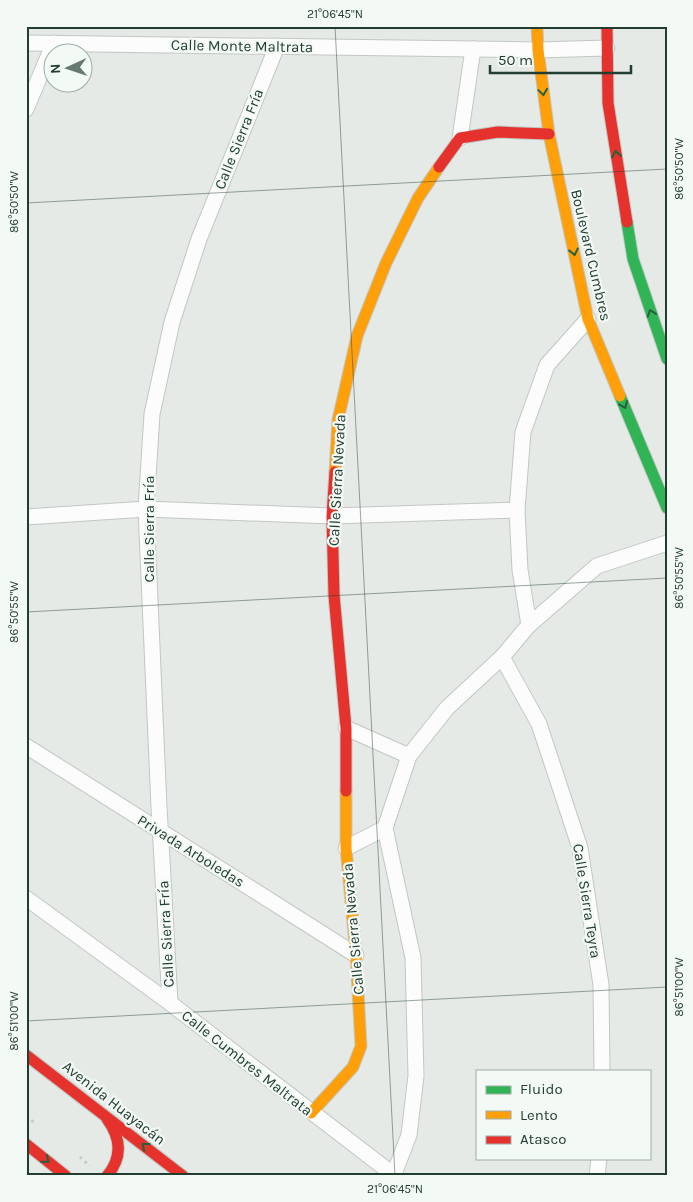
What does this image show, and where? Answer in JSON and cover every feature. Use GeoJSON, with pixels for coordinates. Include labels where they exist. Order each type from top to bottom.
{"type":"FeatureCollection","features":[{"type":"Feature","properties":{"kind":"street","name":"Boulevard Cumbres"},"geometry":{"type":"LineString","coordinates":[[537,26],[538,50],[549,134],[588,318],[667,508]]}},
{"type":"Feature","properties":{"kind":"street"},"geometry":{"type":"LineString","coordinates":[[607,26],[608,103],[633,259],[667,359]]}},
{"type":"Feature","properties":{"kind":"street","name":"Calle Monte Maltrata"},"geometry":{"type":"LineString","coordinates":[[26,43],[42,43]]}},
{"type":"Feature","properties":{"kind":"street","name":"Calle Monte Maltrata"},"geometry":{"type":"LineString","coordinates":[[92,44],[538,50],[607,48]]}},
{"type":"Feature","properties":{"kind":"street","name":"Calle Sierra Fría"},"geometry":{"type":"LineString","coordinates":[[170,1003],[146,509],[152,414],[172,322],[199,239],[277,46]]}},
{"type":"Feature","properties":{"kind":"street"},"geometry":{"type":"LineString","coordinates":[[473,49],[460,138],[498,132],[549,134]]}},
{"type":"Feature","properties":{"kind":"street"},"geometry":{"type":"LineString","coordinates":[[26,109],[42,71]]}},
{"type":"Feature","properties":{"kind":"street","name":"Calle Sierra Nevada"},"geometry":{"type":"LineString","coordinates":[[311,1112],[354,1067],[361,1046],[356,955],[346,848],[346,728],[334,595],[332,516],[338,420],[357,336],[386,263],[418,198],[460,138]]}},
{"type":"Feature","properties":{"kind":"street"},"geometry":{"type":"LineString","coordinates":[[529,625],[520,570],[517,510],[523,432],[547,366],[588,318]]}},
{"type":"Feature","properties":{"kind":"street"},"geometry":{"type":"LineString","coordinates":[[26,517],[146,509],[332,516],[517,510]]}},
{"type":"Feature","properties":{"kind":"street"},"geometry":{"type":"LineString","coordinates":[[394,1175],[409,1134],[416,1076],[413,958],[386,828],[409,756],[447,708],[502,657],[529,625],[598,566],[667,543]]}},
{"type":"Feature","properties":{"kind":"street","name":"Calle Sierra Teyra"},"geometry":{"type":"LineString","coordinates":[[502,657],[539,724],[580,848],[601,985],[602,1070]]}},
{"type":"Feature","properties":{"kind":"street"},"geometry":{"type":"LineString","coordinates":[[346,728],[409,756]]}},
{"type":"Feature","properties":{"kind":"street","name":"Privada Arboledas"},"geometry":{"type":"LineString","coordinates":[[26,746],[356,955]]}},
{"type":"Feature","properties":{"kind":"street"},"geometry":{"type":"LineString","coordinates":[[346,848],[386,828]]}},
{"type":"Feature","properties":{"kind":"street","name":"Calle Cumbres Maltrata"},"geometry":{"type":"LineString","coordinates":[[26,898],[170,1003],[394,1175]]}},
{"type":"Feature","properties":{"kind":"street","name":"Avenida Huayacán"},"geometry":{"type":"LineString","coordinates":[[26,1054],[183,1176]]}},
{"type":"Feature","properties":{"kind":"street"},"geometry":{"type":"LineString","coordinates":[[104,1115],[117,1134],[119,1145],[115,1165],[108,1176]]}},
{"type":"Feature","properties":{"kind":"street"},"geometry":{"type":"LineString","coordinates":[[26,1144],[66,1176]]}},
{"type":"Feature","properties":{"kind":"street"},"geometry":{"type":"LineString","coordinates":[[597,1176],[599,1160]]}},
{"type":"Feature","properties":{"kind":"traffic: fast"},"geometry":{"type":"LineString","coordinates":[[627,222],[633,259],[667,359]]}},
{"type":"Feature","properties":{"kind":"traffic: fast"},"geometry":{"type":"LineString","coordinates":[[620,396],[667,508]]}},
{"type":"Feature","properties":{"kind":"traffic: slow"},"geometry":{"type":"LineString","coordinates":[[537,26],[538,50],[549,134],[588,319],[620,396]]}},
{"type":"Feature","properties":{"kind":"traffic: slow"},"geometry":{"type":"LineString","coordinates":[[335,472],[338,420],[357,336],[386,263],[418,198],[439,167]]}},
{"type":"Feature","properties":{"kind":"traffic: slow"},"geometry":{"type":"LineString","coordinates":[[311,1113],[353,1067],[361,1046],[356,955],[346,848],[346,791]]}},
{"type":"Feature","properties":{"kind":"traffic: jam"},"geometry":{"type":"LineString","coordinates":[[607,26],[608,103],[627,222]]}},
{"type":"Feature","properties":{"kind":"traffic: jam"},"geometry":{"type":"LineString","coordinates":[[439,167],[460,138],[498,132],[549,134]]}},
{"type":"Feature","properties":{"kind":"traffic: jam"},"geometry":{"type":"LineString","coordinates":[[335,472],[332,516],[334,595],[346,728],[346,791]]}},
{"type":"Feature","properties":{"kind":"traffic: jam"},"geometry":{"type":"LineString","coordinates":[[26,1055],[183,1176]]}},
{"type":"Feature","properties":{"kind":"traffic: jam"},"geometry":{"type":"LineString","coordinates":[[107,1119],[115,1133],[118,1148],[116,1162],[107,1176]]}},
{"type":"Feature","properties":{"kind":"traffic: jam"},"geometry":{"type":"LineString","coordinates":[[26,1144],[66,1176]]}}]}
